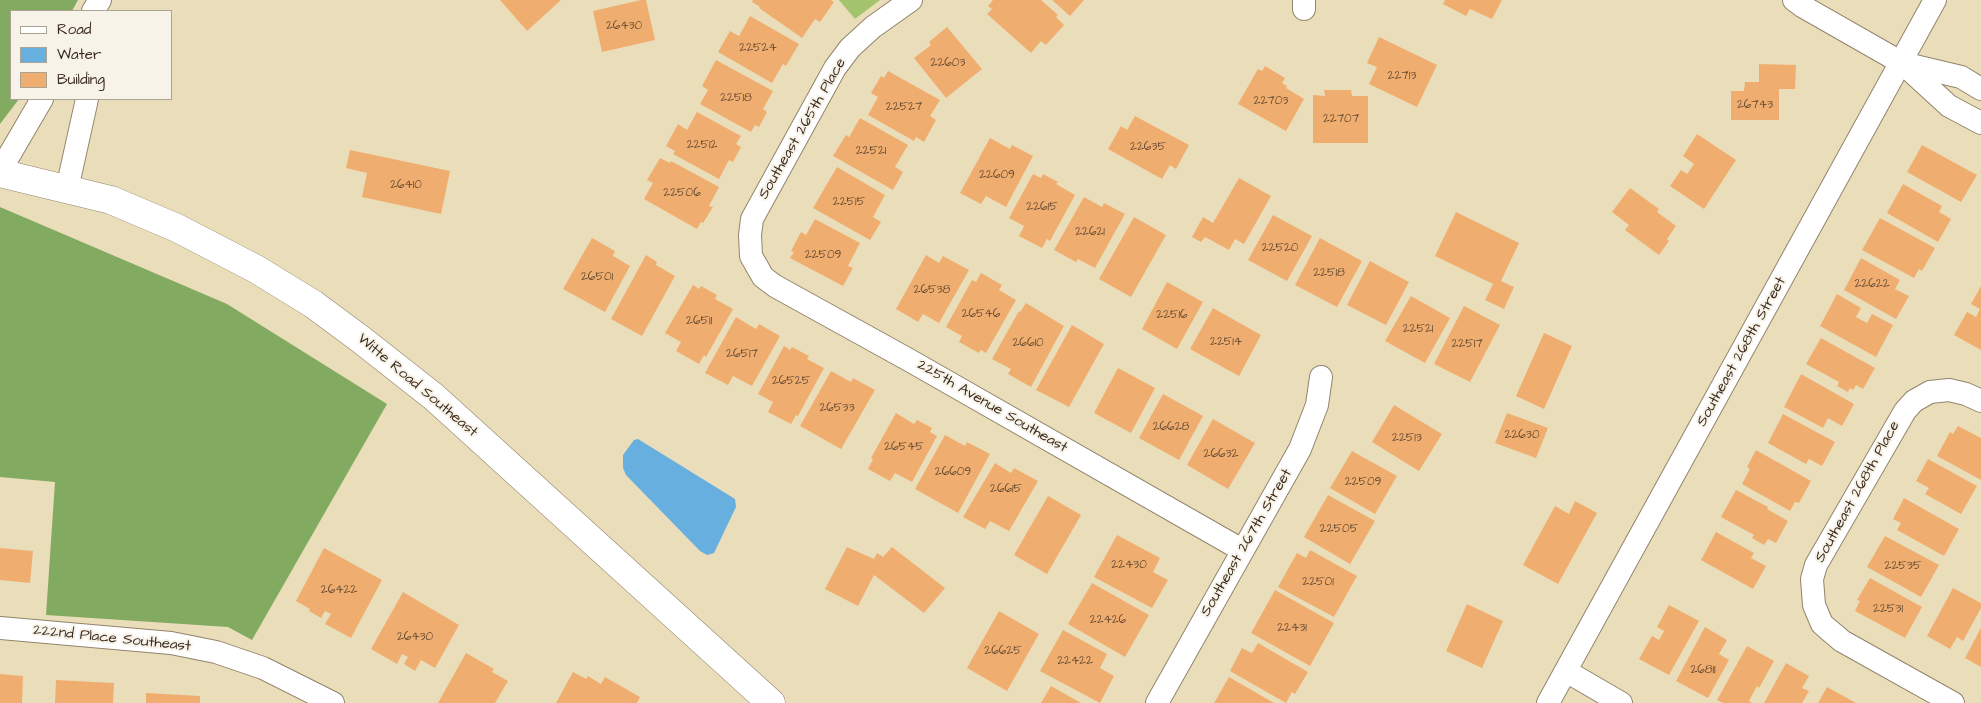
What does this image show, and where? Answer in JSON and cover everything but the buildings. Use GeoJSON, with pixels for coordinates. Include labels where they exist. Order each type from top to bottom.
{"type":"FeatureCollection","features":[{"type":"Feature","properties":{"kind":"street","name":"Southeast 265th Place"},"geometry":{"type":"LineString","coordinates":[[751,256],[750,235],[752,219],[835,68],[850,48],[861,38],[910,0]]}},
{"type":"Feature","properties":{"kind":"street"},"geometry":{"type":"LineString","coordinates":[[1794,0],[1902,63],[1949,106],[1981,123]]}},
{"type":"Feature","properties":{"kind":"street","name":"Southeast 268th Street"},"geometry":{"type":"LineString","coordinates":[[1548,703],[1935,0]]}},
{"type":"Feature","properties":{"kind":"street"},"geometry":{"type":"LineString","coordinates":[[1902,63],[1962,77],[1981,89]]}},
{"type":"Feature","properties":{"kind":"street"},"geometry":{"type":"LineString","coordinates":[[0,172],[41,100]]}},
{"type":"Feature","properties":{"kind":"street"},"geometry":{"type":"LineString","coordinates":[[67,189],[87,100]]}},
{"type":"Feature","properties":{"kind":"street","name":"Witte Road Southeast"},"geometry":{"type":"LineString","coordinates":[[0,172],[111,200],[177,228],[256,270],[313,304],[434,397],[771,703]]}},
{"type":"Feature","properties":{"kind":"street","name":"225th Avenue Southeast"},"geometry":{"type":"LineString","coordinates":[[751,256],[763,277],[775,286],[909,360],[1242,550]]}},
{"type":"Feature","properties":{"kind":"street","name":"Southeast 267th Street"},"geometry":{"type":"LineString","coordinates":[[1157,703],[1300,449],[1317,405],[1321,377]]}},
{"type":"Feature","properties":{"kind":"street","name":"Southeast 268th Place"},"geometry":{"type":"LineString","coordinates":[[1953,703],[1842,640],[1822,624],[1814,606],[1812,579],[1816,565],[1905,411],[1914,402],[1930,392],[1949,390],[1966,394],[1981,401]]}},
{"type":"Feature","properties":{"kind":"street","name":"222nd Place Southeast"},"geometry":{"type":"LineString","coordinates":[[0,628],[171,643],[216,652],[263,668],[333,703]]}},
{"type":"Feature","properties":{"kind":"street"},"geometry":{"type":"LineString","coordinates":[[1566,671],[1622,703]]}},
{"type":"Feature","properties":{"kind":"green space"},"geometry":{"type":"Polygon","coordinates":[[[0,0],[78,0],[73,10],[10,10],[10,100],[18,100],[0,124],[0,0]]]}},
{"type":"Feature","properties":{"kind":"green space"},"geometry":{"type":"Polygon","coordinates":[[[839,0],[880,0],[855,19],[839,0]]]}},
{"type":"Feature","properties":{"kind":"green space"},"geometry":{"type":"Polygon","coordinates":[[[0,207],[227,304],[387,404],[252,640],[228,627],[46,615],[55,482],[0,477],[0,207]]]}},
{"type":"Feature","properties":{"kind":"water"},"geometry":{"type":"Polygon","coordinates":[[[638,439],[735,499],[736,507],[714,553],[707,555],[700,551],[626,475],[623,468],[623,455],[634,440],[638,439]]]}}]}
